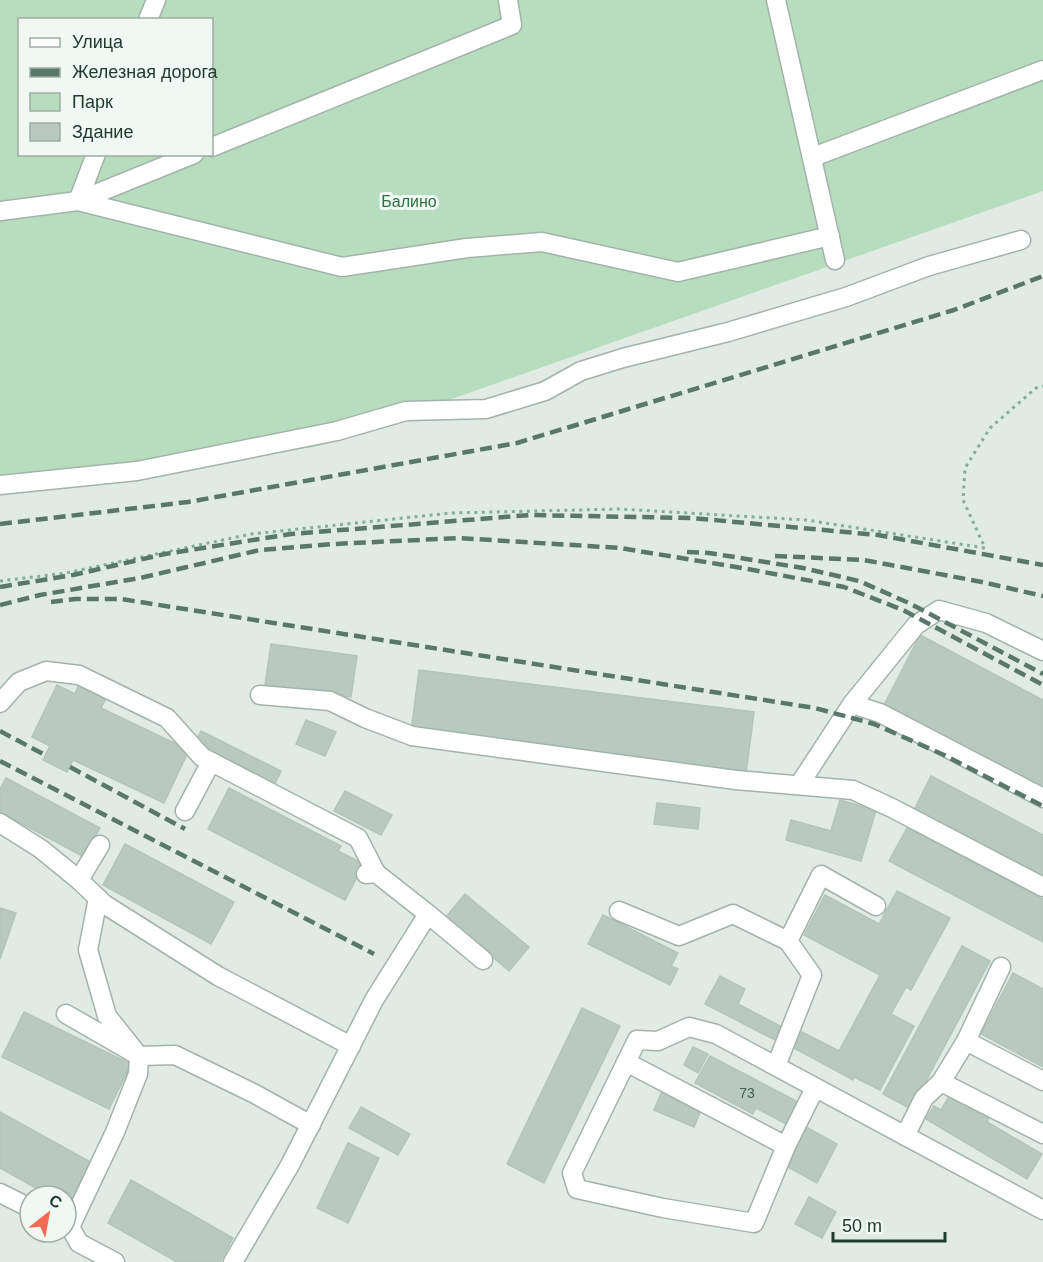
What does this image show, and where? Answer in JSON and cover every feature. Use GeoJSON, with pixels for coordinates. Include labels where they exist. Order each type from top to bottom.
{"type":"FeatureCollection","features":[{"type":"Feature","properties":{"kind":"street"},"geometry":{"type":"LineString","coordinates":[[149,18],[156,0]]}},
{"type":"Feature","properties":{"kind":"street"},"geometry":{"type":"LineString","coordinates":[[213,147],[512,26],[508,0]]}},
{"type":"Feature","properties":{"kind":"street"},"geometry":{"type":"LineString","coordinates":[[776,0],[835,260]]}},
{"type":"Feature","properties":{"kind":"street"},"geometry":{"type":"LineString","coordinates":[[813,156],[1043,70]]}},
{"type":"Feature","properties":{"kind":"street"},"geometry":{"type":"LineString","coordinates":[[78,201],[95,156]]}},
{"type":"Feature","properties":{"kind":"street"},"geometry":{"type":"LineString","coordinates":[[0,211],[78,201],[189,156]]}},
{"type":"Feature","properties":{"kind":"street"},"geometry":{"type":"LineString","coordinates":[[78,201],[342,267],[467,248],[542,242],[678,272],[830,236]]}},
{"type":"Feature","properties":{"kind":"street"},"geometry":{"type":"LineString","coordinates":[[0,485],[137,471],[338,431],[406,411],[486,409],[545,391],[581,371],[728,332],[846,297],[930,266],[1021,240]]}},
{"type":"Feature","properties":{"kind":"street"},"geometry":{"type":"LineString","coordinates":[[799,784],[852,704],[915,625],[939,610],[986,623],[1043,651]]}},
{"type":"Feature","properties":{"kind":"street"},"geometry":{"type":"LineString","coordinates":[[0,703],[19,682],[46,671],[79,675],[167,717],[201,757],[357,838],[371,874],[428,914],[483,960]]}},
{"type":"Feature","properties":{"kind":"street"},"geometry":{"type":"LineString","coordinates":[[260,694],[330,701],[365,718],[412,736],[736,780],[853,790],[1043,887]]}},
{"type":"Feature","properties":{"kind":"street"},"geometry":{"type":"LineString","coordinates":[[852,704],[880,713],[1043,798]]}},
{"type":"Feature","properties":{"kind":"street"},"geometry":{"type":"LineString","coordinates":[[185,811],[211,762]]}},
{"type":"Feature","properties":{"kind":"street"},"geometry":{"type":"LineString","coordinates":[[0,823],[41,849],[104,904],[218,976],[351,1046]]}},
{"type":"Feature","properties":{"kind":"street"},"geometry":{"type":"LineString","coordinates":[[79,880],[100,845]]}},
{"type":"Feature","properties":{"kind":"street"},"geometry":{"type":"LineString","coordinates":[[789,941],[822,875],[876,906]]}},
{"type":"Feature","properties":{"kind":"street"},"geometry":{"type":"LineString","coordinates":[[78,1205],[123,1113],[138,1074],[139,1056],[107,1016],[88,950],[98,898]]}},
{"type":"Feature","properties":{"kind":"street"},"geometry":{"type":"LineString","coordinates":[[619,911],[679,936],[733,914],[789,941],[812,975],[776,1066]]}},
{"type":"Feature","properties":{"kind":"street"},"geometry":{"type":"LineString","coordinates":[[233,1262],[290,1165],[374,1000],[428,914]]}},
{"type":"Feature","properties":{"kind":"street"},"geometry":{"type":"LineString","coordinates":[[905,1136],[924,1098],[941,1082],[966,1041],[1001,967]]}},
{"type":"Feature","properties":{"kind":"street"},"geometry":{"type":"LineString","coordinates":[[66,1014],[139,1056],[175,1055],[255,1094],[311,1125]]}},
{"type":"Feature","properties":{"kind":"street"},"geometry":{"type":"LineString","coordinates":[[815,1088],[786,1146],[754,1223],[663,1208],[577,1189],[572,1173],[637,1040],[657,1041],[689,1027],[716,1034],[1043,1210]]}},
{"type":"Feature","properties":{"kind":"street"},"geometry":{"type":"LineString","coordinates":[[966,1041],[1043,1081]]}},
{"type":"Feature","properties":{"kind":"street"},"geometry":{"type":"LineString","coordinates":[[626,1062],[786,1146]]}},
{"type":"Feature","properties":{"kind":"street"},"geometry":{"type":"LineString","coordinates":[[941,1082],[1043,1134]]}},
{"type":"Feature","properties":{"kind":"street"},"geometry":{"type":"LineString","coordinates":[[0,1193],[18,1202]]}},
{"type":"Feature","properties":{"kind":"street"},"geometry":{"type":"LineString","coordinates":[[78,1241],[115,1262]]}},
{"type":"Feature","properties":{"kind":"path"},"geometry":{"type":"LineString","coordinates":[[0,581],[66,573],[251,534],[451,513],[620,509],[806,520],[985,548],[963,500],[966,468],[990,428],[1036,387],[1043,386]]}},
{"type":"Feature","properties":{"kind":"green space","name":"Балино"},"geometry":{"type":"Polygon","coordinates":[[[0,0],[1043,0],[1043,191],[315,447],[0,479],[0,0]]]}},
{"type":"Feature","properties":{"kind":"building"},"geometry":{"type":"Polygon","coordinates":[[[920,635],[1043,700],[1043,791],[883,707],[920,635]]]}},
{"type":"Feature","properties":{"kind":"building"},"geometry":{"type":"Polygon","coordinates":[[[271,644],[357,656],[351,697],[265,685],[271,644]]]}},
{"type":"Feature","properties":{"kind":"building"},"geometry":{"type":"Polygon","coordinates":[[[419,670],[754,712],[746,774],[411,732],[419,670]]]}},
{"type":"Feature","properties":{"kind":"building"},"geometry":{"type":"Polygon","coordinates":[[[80,682],[108,695],[101,708],[189,750],[164,803],[73,760],[67,772],[43,760],[50,746],[32,737],[57,685],[75,694],[80,682]]]}},
{"type":"Feature","properties":{"kind":"building"},"geometry":{"type":"Polygon","coordinates":[[[306,720],[336,732],[325,756],[296,744],[306,720]]]}},
{"type":"Feature","properties":{"kind":"building"},"geometry":{"type":"Polygon","coordinates":[[[201,731],[281,771],[275,784],[195,743],[201,731]]]}},
{"type":"Feature","properties":{"kind":"building"},"geometry":{"type":"Polygon","coordinates":[[[931,776],[1043,835],[1043,877],[914,810],[931,776]]]}},
{"type":"Feature","properties":{"kind":"building"},"geometry":{"type":"Polygon","coordinates":[[[6,778],[100,828],[84,857],[0,812],[0,789],[6,778]]]}},
{"type":"Feature","properties":{"kind":"building"},"geometry":{"type":"Polygon","coordinates":[[[229,788],[341,846],[338,851],[364,864],[345,900],[208,829],[229,788]]]}},
{"type":"Feature","properties":{"kind":"building"},"geometry":{"type":"Polygon","coordinates":[[[345,791],[392,815],[381,835],[334,811],[345,791]]]}},
{"type":"Feature","properties":{"kind":"building"},"geometry":{"type":"Polygon","coordinates":[[[840,800],[876,810],[861,861],[786,840],[791,820],[831,831],[840,800]]]}},
{"type":"Feature","properties":{"kind":"building"},"geometry":{"type":"Polygon","coordinates":[[[657,803],[700,808],[698,829],[654,824],[657,803]]]}},
{"type":"Feature","properties":{"kind":"building"},"geometry":{"type":"Polygon","coordinates":[[[907,828],[1043,899],[1043,942],[889,861],[907,828]]]}},
{"type":"Feature","properties":{"kind":"building"},"geometry":{"type":"Polygon","coordinates":[[[125,844],[234,902],[211,944],[103,885],[125,844]]]}},
{"type":"Feature","properties":{"kind":"building"},"geometry":{"type":"Polygon","coordinates":[[[897,891],[950,918],[911,990],[906,987],[891,1014],[914,1026],[880,1090],[854,1077],[853,1080],[792,1047],[800,1031],[839,1051],[880,975],[804,935],[825,895],[879,924],[897,891]]]}},
{"type":"Feature","properties":{"kind":"building"},"geometry":{"type":"Polygon","coordinates":[[[465,894],[529,947],[509,971],[446,917],[465,894]]]}},
{"type":"Feature","properties":{"kind":"building"},"geometry":{"type":"Polygon","coordinates":[[[0,908],[16,913],[0,959],[0,908]]]}},
{"type":"Feature","properties":{"kind":"building"},"geometry":{"type":"Polygon","coordinates":[[[603,915],[678,953],[671,966],[678,969],[670,985],[588,944],[603,915]]]}},
{"type":"Feature","properties":{"kind":"building"},"geometry":{"type":"Polygon","coordinates":[[[962,946],[990,961],[911,1109],[883,1094],[962,946]]]}},
{"type":"Feature","properties":{"kind":"building"},"geometry":{"type":"Polygon","coordinates":[[[1013,973],[1043,989],[1043,1067],[981,1034],[1013,973]]]}},
{"type":"Feature","properties":{"kind":"building"},"geometry":{"type":"Polygon","coordinates":[[[720,976],[745,989],[738,1004],[784,1028],[777,1041],[705,1004],[720,976]]]}},
{"type":"Feature","properties":{"kind":"building"},"geometry":{"type":"Polygon","coordinates":[[[582,1008],[620,1026],[544,1183],[507,1164],[582,1008]]]}},
{"type":"Feature","properties":{"kind":"building"},"geometry":{"type":"Polygon","coordinates":[[[24,1012],[131,1064],[109,1109],[2,1057],[24,1012]]]}},
{"type":"Feature","properties":{"kind":"building"},"geometry":{"type":"Polygon","coordinates":[[[693,1047],[708,1054],[698,1073],[684,1065],[693,1047]]]}},
{"type":"Feature","properties":{"kind":"building"},"geometry":{"type":"Polygon","coordinates":[[[710,1056],[800,1103],[788,1125],[756,1108],[753,1114],[695,1083],[710,1056]]]}},
{"type":"Feature","properties":{"kind":"building"},"geometry":{"type":"Polygon","coordinates":[[[662,1091],[702,1108],[694,1127],[654,1110],[662,1091]]]}},
{"type":"Feature","properties":{"kind":"building"},"geometry":{"type":"Polygon","coordinates":[[[951,1093],[990,1116],[987,1122],[1042,1154],[1027,1179],[926,1119],[934,1106],[941,1110],[951,1093]]]}},
{"type":"Feature","properties":{"kind":"building"},"geometry":{"type":"Polygon","coordinates":[[[361,1107],[410,1134],[398,1155],[349,1128],[361,1107]]]}},
{"type":"Feature","properties":{"kind":"building"},"geometry":{"type":"Polygon","coordinates":[[[0,1112],[94,1164],[78,1193],[78,1184],[29,1184],[0,1168],[0,1112]]]}},
{"type":"Feature","properties":{"kind":"building"},"geometry":{"type":"Polygon","coordinates":[[[806,1127],[837,1144],[817,1183],[786,1166],[806,1127]]]}},
{"type":"Feature","properties":{"kind":"building"},"geometry":{"type":"Polygon","coordinates":[[[348,1143],[379,1158],[348,1223],[317,1208],[348,1143]]]}},
{"type":"Feature","properties":{"kind":"building"},"geometry":{"type":"Polygon","coordinates":[[[131,1180],[233,1238],[220,1262],[177,1262],[108,1223],[131,1180]]]}},
{"type":"Feature","properties":{"kind":"building"},"geometry":{"type":"Polygon","coordinates":[[[809,1197],[836,1212],[822,1238],[795,1224],[809,1197]]]}},
{"type":"Feature","properties":{"kind":"railway"},"geometry":{"type":"LineString","coordinates":[[0,524],[188,502],[517,443],[954,310],[1043,276]]}},
{"type":"Feature","properties":{"kind":"railway"},"geometry":{"type":"LineString","coordinates":[[0,587],[73,575],[165,554],[291,534],[530,515],[692,518],[878,535],[1043,565]]}},
{"type":"Feature","properties":{"kind":"railway"},"geometry":{"type":"LineString","coordinates":[[0,605],[40,595],[140,578],[260,550],[459,538],[620,548],[844,587],[903,610],[1043,685]]}},
{"type":"Feature","properties":{"kind":"railway"},"geometry":{"type":"LineString","coordinates":[[687,552],[709,553],[803,568],[859,581],[911,604],[1043,674]]}},
{"type":"Feature","properties":{"kind":"railway"},"geometry":{"type":"LineString","coordinates":[[775,556],[864,560],[1043,596]]}},
{"type":"Feature","properties":{"kind":"railway"},"geometry":{"type":"LineString","coordinates":[[51,602],[75,599],[121,599],[815,708],[874,724],[944,755],[1043,806]]}},
{"type":"Feature","properties":{"kind":"railway"},"geometry":{"type":"LineString","coordinates":[[0,731],[45,755]]}},
{"type":"Feature","properties":{"kind":"railway"},"geometry":{"type":"LineString","coordinates":[[0,761],[374,954]]}},
{"type":"Feature","properties":{"kind":"railway"},"geometry":{"type":"LineString","coordinates":[[70,767],[185,829]]}}]}
